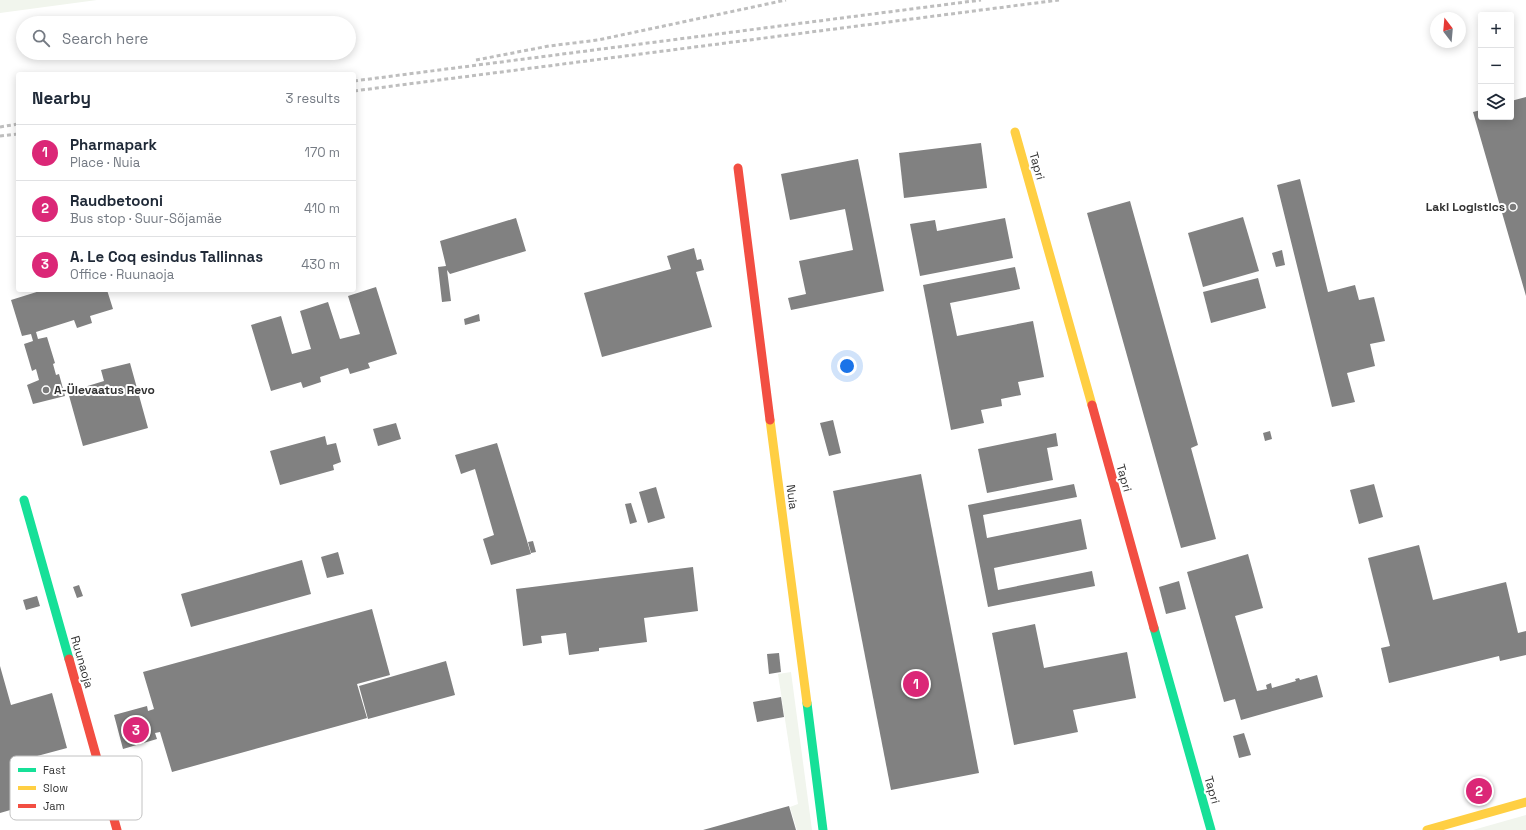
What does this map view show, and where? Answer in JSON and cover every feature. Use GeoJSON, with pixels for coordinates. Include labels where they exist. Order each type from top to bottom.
{"type":"FeatureCollection","features":[{"type":"Feature","properties":{"kind":"street","name":"Tapri"},"geometry":{"type":"LineString","coordinates":[[1015,132],[1211,830]]}},
{"type":"Feature","properties":{"kind":"street","name":"Nuia"},"geometry":{"type":"LineString","coordinates":[[738,168],[823,830]]}},
{"type":"Feature","properties":{"kind":"street","name":"Ruunaoja"},"geometry":{"type":"LineString","coordinates":[[24,500],[96,756]]}},
{"type":"Feature","properties":{"kind":"street"},"geometry":{"type":"LineString","coordinates":[[1428,830],[1526,802]]}},
{"type":"Feature","properties":{"kind":"street","name":"Ruunaoja"},"geometry":{"type":"LineString","coordinates":[[114,820],[117,830]]}},
{"type":"Feature","properties":{"kind":"shaded area"},"geometry":{"type":"Polygon","coordinates":[[[0,0],[97,0],[0,13],[0,0]]]}},
{"type":"Feature","properties":{"kind":"shaded area"},"geometry":{"type":"Polygon","coordinates":[[[791,672],[812,830],[797,830],[790,807],[798,804],[778,674],[791,672]]]}},
{"type":"Feature","properties":{"kind":"shaded area"},"geometry":{"type":"Polygon","coordinates":[[[1526,815],[1526,830],[1473,830],[1526,815]]]}},
{"type":"Feature","properties":{"kind":"building","name":"Laki Logistics"},"geometry":{"type":"Polygon","coordinates":[[[1526,97],[1526,296],[1473,112],[1478,111],[1478,120],[1514,120],[1514,100],[1526,97]]]}},
{"type":"Feature","properties":{"kind":"building"},"geometry":{"type":"Polygon","coordinates":[[[981,143],[987,188],[904,198],[899,153],[981,143]]]}},
{"type":"Feature","properties":{"kind":"building"},"geometry":{"type":"Polygon","coordinates":[[[858,159],[884,291],[791,310],[788,298],[806,294],[799,261],[853,250],[845,209],[790,220],[781,174],[858,159]]]}},
{"type":"Feature","properties":{"kind":"building"},"geometry":{"type":"Polygon","coordinates":[[[1300,179],[1328,292],[1355,285],[1359,300],[1374,297],[1385,341],[1370,344],[1375,366],[1347,373],[1355,402],[1332,407],[1277,185],[1300,179]]]}},
{"type":"Feature","properties":{"kind":"building"},"geometry":{"type":"Polygon","coordinates":[[[1130,201],[1198,445],[1191,448],[1216,539],[1181,548],[1087,213],[1130,201]]]}},
{"type":"Feature","properties":{"kind":"building"},"geometry":{"type":"Polygon","coordinates":[[[1243,217],[1259,271],[1203,287],[1188,233],[1243,217]]]}},
{"type":"Feature","properties":{"kind":"building"},"geometry":{"type":"Polygon","coordinates":[[[516,218],[526,251],[450,274],[447,270],[451,301],[442,302],[438,267],[446,266],[440,241],[516,218]]]}},
{"type":"Feature","properties":{"kind":"building"},"geometry":{"type":"Polygon","coordinates":[[[1005,218],[1013,258],[920,276],[910,224],[935,220],[937,231],[1005,218]]]}},
{"type":"Feature","properties":{"kind":"building"},"geometry":{"type":"Polygon","coordinates":[[[694,248],[697,260],[701,259],[704,270],[696,272],[712,327],[602,357],[584,293],[671,269],[667,256],[694,248]]]}},
{"type":"Feature","properties":{"kind":"building"},"geometry":{"type":"Polygon","coordinates":[[[1282,250],[1285,265],[1276,267],[1272,253],[1282,250]]]}},
{"type":"Feature","properties":{"kind":"building"},"geometry":{"type":"Polygon","coordinates":[[[1015,267],[1020,289],[950,303],[957,336],[1033,321],[1044,377],[1018,382],[1021,395],[1001,399],[1002,406],[981,410],[984,423],[951,430],[923,285],[1015,267]]]}},
{"type":"Feature","properties":{"kind":"building"},"geometry":{"type":"Polygon","coordinates":[[[1258,278],[1266,308],[1211,323],[1203,292],[1258,278]]]}},
{"type":"Feature","properties":{"kind":"building"},"geometry":{"type":"Polygon","coordinates":[[[376,287],[397,354],[368,363],[370,368],[350,374],[348,368],[320,377],[321,382],[303,388],[301,382],[271,391],[251,325],[281,316],[292,354],[311,349],[300,311],[328,302],[340,339],[360,334],[348,296],[376,287]]]}},
{"type":"Feature","properties":{"kind":"building"},"geometry":{"type":"Polygon","coordinates":[[[37,292],[108,292],[113,309],[90,316],[92,323],[77,328],[74,320],[36,332],[38,339],[47,337],[55,363],[53,364],[56,375],[59,374],[65,396],[33,404],[27,385],[39,380],[36,369],[32,371],[24,344],[33,341],[31,334],[22,336],[11,300],[37,292]]]}},
{"type":"Feature","properties":{"kind":"building"},"geometry":{"type":"Polygon","coordinates":[[[479,314],[480,321],[465,325],[464,319],[479,314]]]}},
{"type":"Feature","properties":{"kind":"building"},"geometry":{"type":"Polygon","coordinates":[[[130,363],[148,428],[83,446],[68,392],[104,381],[101,370],[130,363]]]}},
{"type":"Feature","properties":{"kind":"building"},"geometry":{"type":"Polygon","coordinates":[[[833,420],[841,453],[829,456],[820,423],[833,420]]]}},
{"type":"Feature","properties":{"kind":"building"},"geometry":{"type":"Polygon","coordinates":[[[396,423],[401,439],[378,446],[373,429],[396,423]]]}},
{"type":"Feature","properties":{"kind":"building"},"geometry":{"type":"Polygon","coordinates":[[[1270,431],[1272,439],[1265,441],[1263,433],[1270,431]]]}},
{"type":"Feature","properties":{"kind":"building"},"geometry":{"type":"Polygon","coordinates":[[[1056,433],[1058,446],[1047,448],[1053,480],[987,493],[978,449],[1056,433]]]}},
{"type":"Feature","properties":{"kind":"building"},"geometry":{"type":"Polygon","coordinates":[[[325,436],[327,445],[336,443],[341,462],[333,465],[334,470],[280,485],[270,451],[325,436]]]}},
{"type":"Feature","properties":{"kind":"building"},"geometry":{"type":"Polygon","coordinates":[[[497,443],[531,554],[491,565],[483,539],[494,535],[475,469],[461,474],[455,455],[497,443]]]}},
{"type":"Feature","properties":{"kind":"building"},"geometry":{"type":"Polygon","coordinates":[[[921,474],[979,773],[891,790],[833,491],[921,474]]]}},
{"type":"Feature","properties":{"kind":"building"},"geometry":{"type":"Polygon","coordinates":[[[1074,484],[1077,497],[983,515],[987,538],[1081,519],[1087,549],[994,568],[998,590],[1092,571],[1095,586],[988,607],[968,505],[1074,484]]]}},
{"type":"Feature","properties":{"kind":"building"},"geometry":{"type":"Polygon","coordinates":[[[1374,484],[1383,517],[1359,524],[1350,490],[1374,484]]]}},
{"type":"Feature","properties":{"kind":"building"},"geometry":{"type":"Polygon","coordinates":[[[656,487],[665,518],[648,523],[639,492],[656,487]]]}},
{"type":"Feature","properties":{"kind":"building"},"geometry":{"type":"Polygon","coordinates":[[[631,503],[637,522],[630,524],[625,504],[631,503]]]}},
{"type":"Feature","properties":{"kind":"building"},"geometry":{"type":"Polygon","coordinates":[[[533,541],[536,552],[531,553],[528,542],[533,541]]]}},
{"type":"Feature","properties":{"kind":"building"},"geometry":{"type":"Polygon","coordinates":[[[1419,545],[1433,600],[1506,582],[1518,633],[1526,631],[1526,655],[1500,661],[1499,656],[1389,683],[1381,648],[1390,646],[1368,558],[1419,545]]]}},
{"type":"Feature","properties":{"kind":"building"},"geometry":{"type":"Polygon","coordinates":[[[338,552],[344,574],[327,578],[321,557],[338,552]]]}},
{"type":"Feature","properties":{"kind":"building"},"geometry":{"type":"Polygon","coordinates":[[[1248,554],[1263,608],[1235,616],[1257,691],[1267,689],[1266,685],[1271,683],[1272,688],[1296,681],[1295,679],[1299,678],[1300,680],[1317,675],[1323,697],[1241,720],[1235,699],[1224,702],[1187,572],[1248,554]]]}},
{"type":"Feature","properties":{"kind":"building"},"geometry":{"type":"Polygon","coordinates":[[[302,560],[311,594],[191,627],[181,594],[302,560]]]}},
{"type":"Feature","properties":{"kind":"building"},"geometry":{"type":"Polygon","coordinates":[[[693,567],[698,611],[644,618],[647,642],[599,648],[599,651],[569,655],[566,633],[541,636],[542,643],[523,646],[516,589],[693,567]]]}},
{"type":"Feature","properties":{"kind":"building"},"geometry":{"type":"Polygon","coordinates":[[[1179,581],[1186,609],[1166,614],[1159,587],[1179,581]]]}},
{"type":"Feature","properties":{"kind":"building"},"geometry":{"type":"Polygon","coordinates":[[[79,585],[83,596],[77,598],[73,587],[79,585]]]}},
{"type":"Feature","properties":{"kind":"building"},"geometry":{"type":"Polygon","coordinates":[[[37,596],[40,606],[26,610],[23,600],[37,596]]]}},
{"type":"Feature","properties":{"kind":"building"},"geometry":{"type":"Polygon","coordinates":[[[372,609],[390,675],[357,684],[367,718],[172,772],[160,732],[155,733],[157,739],[123,749],[114,715],[147,706],[148,711],[154,709],[143,672],[372,609]]]}},
{"type":"Feature","properties":{"kind":"building"},"geometry":{"type":"Polygon","coordinates":[[[1035,624],[1044,668],[1127,652],[1136,698],[1073,710],[1078,732],[1014,745],[992,633],[1035,624]]]}},
{"type":"Feature","properties":{"kind":"building"},"geometry":{"type":"Polygon","coordinates":[[[779,653],[781,672],[769,674],[767,654],[779,653]]]}},
{"type":"Feature","properties":{"kind":"building"},"geometry":{"type":"Polygon","coordinates":[[[446,661],[455,695],[368,719],[359,686],[446,661]]]}},
{"type":"Feature","properties":{"kind":"building"},"geometry":{"type":"Polygon","coordinates":[[[0,666],[11,705],[52,693],[67,748],[37,756],[10,756],[10,810],[0,813],[0,666]]]}},
{"type":"Feature","properties":{"kind":"building"},"geometry":{"type":"Polygon","coordinates":[[[781,697],[784,717],[757,722],[753,702],[781,697]]]}},
{"type":"Feature","properties":{"kind":"building"},"geometry":{"type":"Polygon","coordinates":[[[1244,733],[1251,755],[1239,758],[1233,736],[1244,733]]]}},
{"type":"Feature","properties":{"kind":"building"},"geometry":{"type":"Polygon","coordinates":[[[789,806],[796,830],[703,830],[789,806]]]}},
{"type":"Feature","properties":{"kind":"railway"},"geometry":{"type":"LineString","coordinates":[[476,60],[549,46],[598,40],[786,0]]}},
{"type":"Feature","properties":{"kind":"railway"},"geometry":{"type":"LineString","coordinates":[[356,81],[981,0]]}},
{"type":"Feature","properties":{"kind":"railway"},"geometry":{"type":"LineString","coordinates":[[356,91],[1059,0]]}},
{"type":"Feature","properties":{"kind":"railway"},"geometry":{"type":"LineString","coordinates":[[0,127],[16,124]]}},
{"type":"Feature","properties":{"kind":"railway"},"geometry":{"type":"LineString","coordinates":[[0,136],[16,134]]}},
{"type":"Feature","properties":{"kind":"traffic: fast"},"geometry":{"type":"LineString","coordinates":[[24,500],[69,659]]}},
{"type":"Feature","properties":{"kind":"traffic: fast"},"geometry":{"type":"LineString","coordinates":[[1154,628],[1211,830]]}},
{"type":"Feature","properties":{"kind":"traffic: fast"},"geometry":{"type":"LineString","coordinates":[[807,703],[823,830]]}},
{"type":"Feature","properties":{"kind":"traffic: slow"},"geometry":{"type":"LineString","coordinates":[[1015,132],[1092,405]]}},
{"type":"Feature","properties":{"kind":"traffic: slow"},"geometry":{"type":"LineString","coordinates":[[770,420],[807,703]]}},
{"type":"Feature","properties":{"kind":"traffic: slow"},"geometry":{"type":"LineString","coordinates":[[1427,830],[1526,802]]}},
{"type":"Feature","properties":{"kind":"traffic: jam"},"geometry":{"type":"LineString","coordinates":[[738,168],[770,420]]}},
{"type":"Feature","properties":{"kind":"traffic: jam"},"geometry":{"type":"LineString","coordinates":[[1092,405],[1154,628]]}},
{"type":"Feature","properties":{"kind":"traffic: jam"},"geometry":{"type":"LineString","coordinates":[[69,659],[96,756]]}},
{"type":"Feature","properties":{"kind":"traffic: jam"},"geometry":{"type":"LineString","coordinates":[[114,820],[117,830]]}},
{"type":"Feature","properties":{"kind":"place","name":"Laki Logistics"},"geometry":{"type":"Point","coordinates":[1513,207]}},
{"type":"Feature","properties":{"kind":"place","name":"A-Ülevaatus Revo"},"geometry":{"type":"Point","coordinates":[46,390]}},
{"type":"Feature","properties":{"kind":"place","name":"Pharmapark"},"geometry":{"type":"Point","coordinates":[916,684]}},
{"type":"Feature","properties":{"kind":"place","name":"A. Le Coq esindus Tallinnas"},"geometry":{"type":"Point","coordinates":[136,730]}},
{"type":"Feature","properties":{"kind":"place","name":"Raudbetooni"},"geometry":{"type":"Point","coordinates":[1479,791]}}]}
